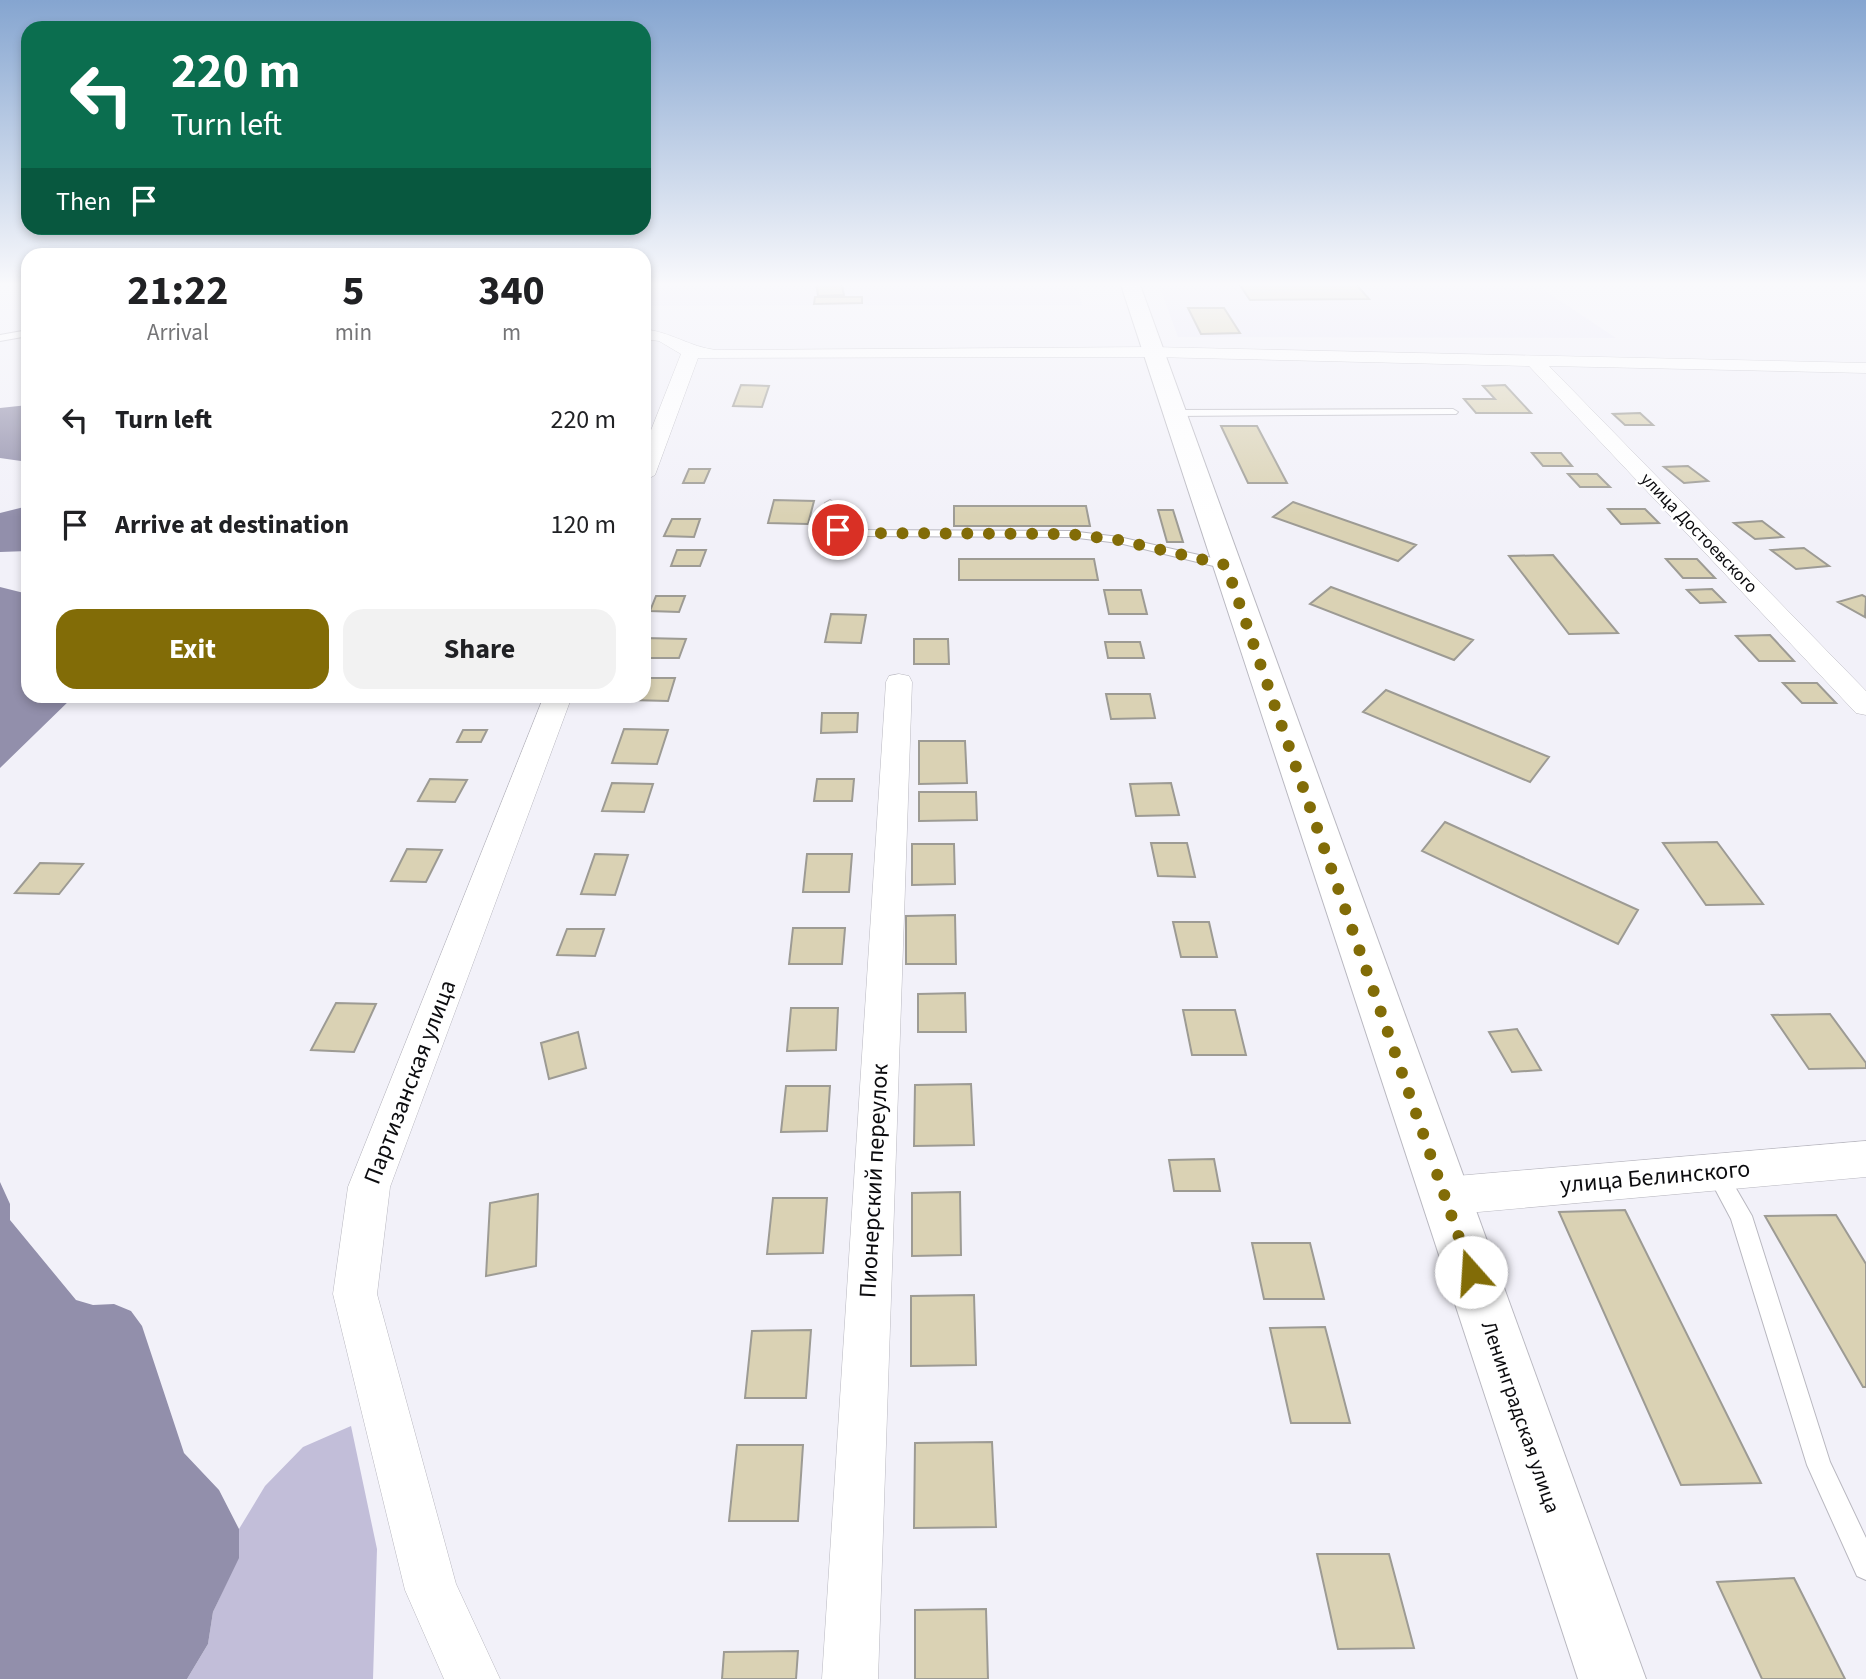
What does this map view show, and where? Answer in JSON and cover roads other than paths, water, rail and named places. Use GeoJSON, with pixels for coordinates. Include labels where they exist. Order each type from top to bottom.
{"type":"FeatureCollection","features":[{"type":"Feature","properties":{"kind":"street"},"geometry":{"type":"LineString","coordinates":[[651,457],[688,360]]}},
{"type":"Feature","properties":{"kind":"street","name":"Ленинградская улица"},"geometry":{"type":"LineString","coordinates":[[1155,360],[1612,1679]]}},
{"type":"Feature","properties":{"kind":"street","name":"улица Достоевского"},"geometry":{"type":"LineString","coordinates":[[1533,360],[1866,707]]}},
{"type":"Feature","properties":{"kind":"street"},"geometry":{"type":"LineString","coordinates":[[1570,360],[1866,371]]}},
{"type":"Feature","properties":{"kind":"street","name":"Пионерский переулок"},"geometry":{"type":"LineString","coordinates":[[850,1679],[899,682]]}},
{"type":"Feature","properties":{"kind":"street","name":"Партизанская улица"},"geometry":{"type":"LineString","coordinates":[[472,1679],[431,1590],[355,1294],[369,1186],[555,703]]}},
{"type":"Feature","properties":{"kind":"street","name":"улица Белинского"},"geometry":{"type":"LineString","coordinates":[[1445,1196],[1866,1159]]}},
{"type":"Feature","properties":{"kind":"lane"},"geometry":{"type":"LineString","coordinates":[[1173,413],[1453,412]]}},
{"type":"Feature","properties":{"kind":"lane"},"geometry":{"type":"LineString","coordinates":[[830,503],[830,522],[838,530],[853,533],[1070,534],[1119,540],[1226,565]]}},
{"type":"Feature","properties":{"kind":"lane"},"geometry":{"type":"LineString","coordinates":[[1716,1172],[1741,1216],[1819,1465],[1866,1567]]}}]}
